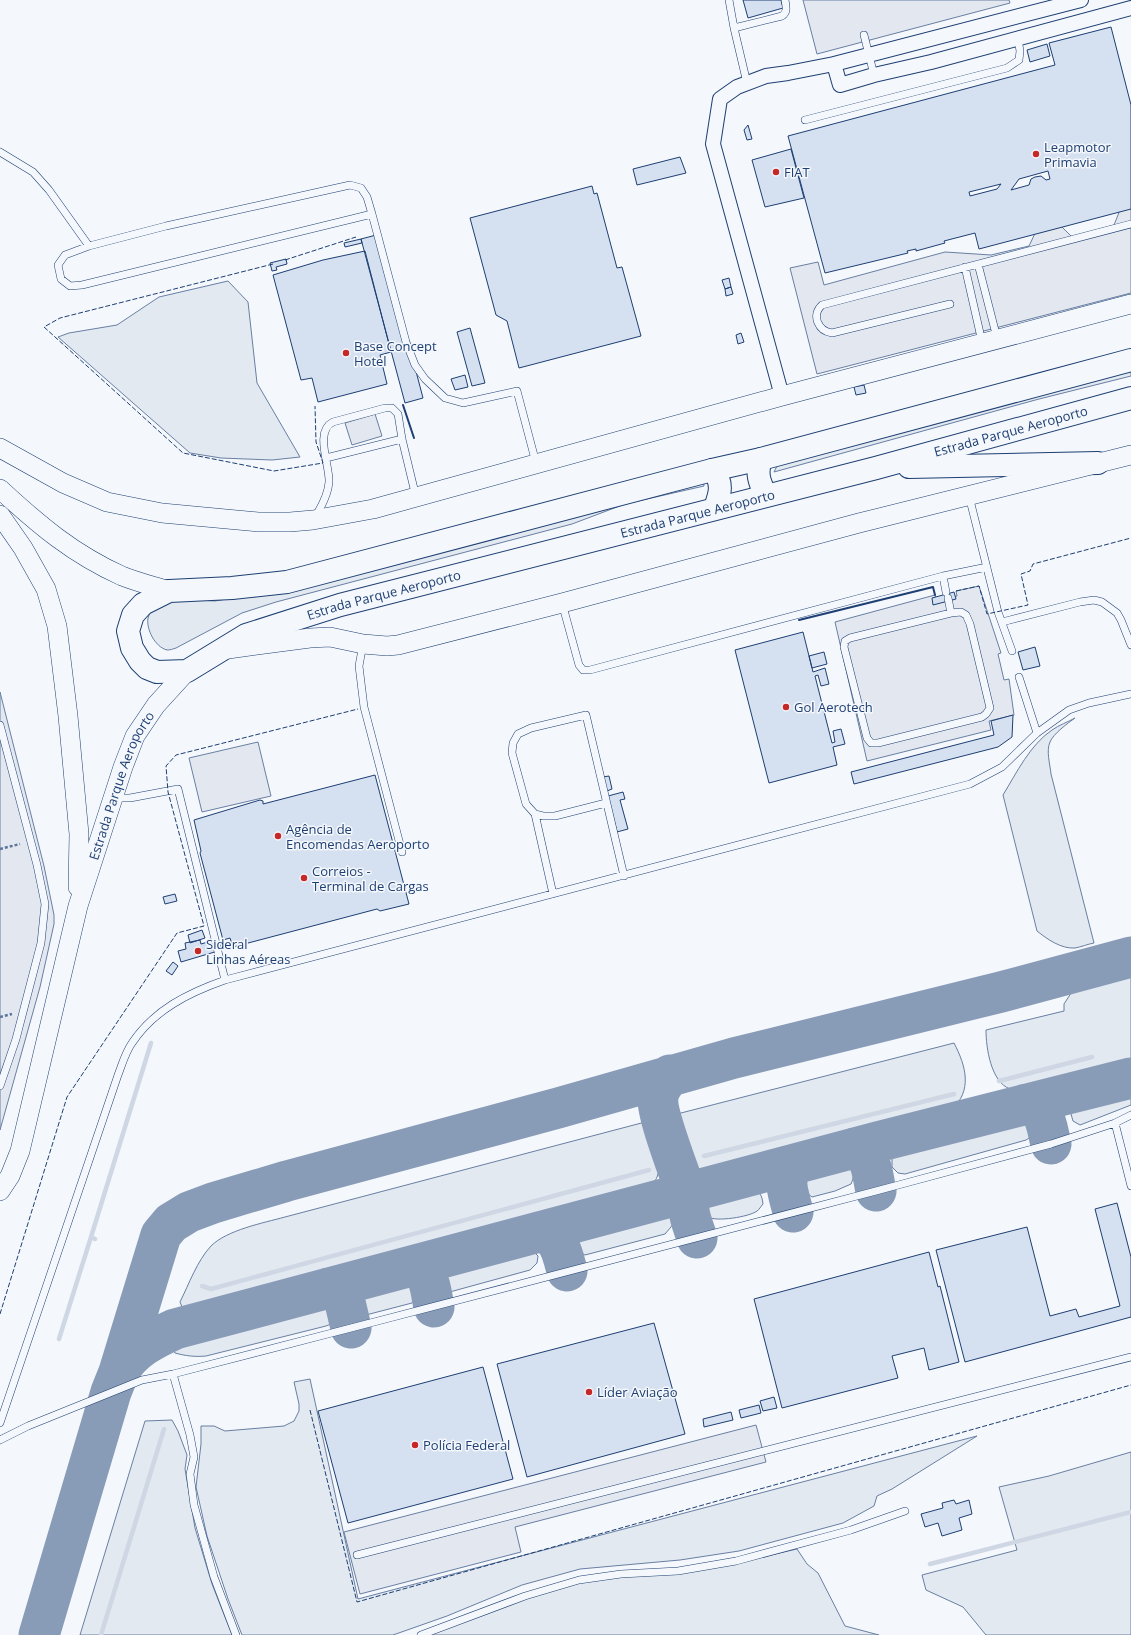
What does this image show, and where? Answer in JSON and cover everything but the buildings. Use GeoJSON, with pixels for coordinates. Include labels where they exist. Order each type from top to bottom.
{"type":"FeatureCollection","features":[{"type":"Feature","properties":{"kind":"main road"},"geometry":{"type":"LineString","coordinates":[[187,671],[157,672],[147,668],[140,661],[132,648],[128,631],[133,615],[143,604],[169,591],[232,588],[287,582],[712,470],[761,459],[1131,360]]}},
{"type":"Feature","properties":{"kind":"main road","name":"Estrada Parque Aeroporto"},"geometry":{"type":"LineString","coordinates":[[187,671],[246,635],[340,605],[876,468],[1131,398]]}},
{"type":"Feature","properties":{"kind":"main road"},"geometry":{"type":"LineString","coordinates":[[761,459],[758,468],[758,475],[766,495]]}},
{"type":"Feature","properties":{"kind":"main road"},"geometry":{"type":"LineString","coordinates":[[876,468],[1098,463]]}},
{"type":"Feature","properties":{"kind":"main road"},"geometry":{"type":"LineString","coordinates":[[712,470],[716,474],[720,483],[720,492],[715,508]]}},
{"type":"Feature","properties":{"kind":"street"},"geometry":{"type":"LineString","coordinates":[[782,396],[713,144],[720,99],[736,87],[766,76],[788,74],[834,64],[1081,0]]}},
{"type":"Feature","properties":{"kind":"street"},"geometry":{"type":"LineString","coordinates":[[834,64],[840,85],[874,75],[932,62],[1131,8]]}},
{"type":"Feature","properties":{"kind":"street"},"geometry":{"type":"LineString","coordinates":[[927,40],[932,62]]}},
{"type":"Feature","properties":{"kind":"street"},"geometry":{"type":"LineString","coordinates":[[0,448],[63,483],[107,502],[162,513],[209,518],[258,522],[312,520],[373,509],[536,463],[989,340],[1131,304]]}},
{"type":"Feature","properties":{"kind":"street"},"geometry":{"type":"LineString","coordinates":[[220,650],[266,642],[330,637],[363,644],[387,646],[398,645],[562,603],[852,525],[1131,455]]}},
{"type":"Feature","properties":{"kind":"street"},"geometry":{"type":"LineString","coordinates":[[0,490],[60,542],[88,560],[124,577],[169,591]]}},
{"type":"Feature","properties":{"kind":"street"},"geometry":{"type":"LineString","coordinates":[[0,515],[23,548],[46,589],[56,626],[68,716],[79,834],[78,906]]}},
{"type":"Feature","properties":{"kind":"street","name":"Estrada Parque Aeroporto"},"geometry":{"type":"LineString","coordinates":[[0,1191],[10,1176],[20,1151],[78,906],[135,736],[156,705],[187,671]]}},
{"type":"Feature","properties":{"kind":"lane"},"geometry":{"type":"LineString","coordinates":[[729,0],[734,28],[748,83]]}},
{"type":"Feature","properties":{"kind":"lane"},"geometry":{"type":"LineString","coordinates":[[734,28],[751,21],[772,16],[785,15],[785,0]]}},
{"type":"Feature","properties":{"kind":"lane"},"geometry":{"type":"LineString","coordinates":[[864,35],[874,75]]}},
{"type":"Feature","properties":{"kind":"lane"},"geometry":{"type":"LineString","coordinates":[[806,120],[1007,68],[1019,60],[1020,51],[1018,39]]}},
{"type":"Feature","properties":{"kind":"lane"},"geometry":{"type":"LineString","coordinates":[[0,152],[33,172],[49,190],[89,246]]}},
{"type":"Feature","properties":{"kind":"lane"},"geometry":{"type":"LineString","coordinates":[[372,214],[82,285],[70,286],[61,279],[58,265],[65,256],[89,246],[166,226],[350,185],[361,188],[367,197],[372,214],[406,342],[415,365],[433,388],[445,398],[463,403],[517,391],[536,463]]}},
{"type":"Feature","properties":{"kind":"lane"},"geometry":{"type":"LineString","coordinates":[[950,304],[832,332],[826,332],[821,328],[817,322],[816,315],[818,309],[822,305],[1131,224]]}},
{"type":"Feature","properties":{"kind":"lane"},"geometry":{"type":"LineString","coordinates":[[978,264],[989,340]]}},
{"type":"Feature","properties":{"kind":"lane"},"geometry":{"type":"LineString","coordinates":[[965,267],[989,340]]}},
{"type":"Feature","properties":{"kind":"lane"},"geometry":{"type":"LineString","coordinates":[[312,520],[324,502],[329,481],[324,449],[324,436],[330,423],[385,408],[392,408],[398,414],[402,439],[416,497]]}},
{"type":"Feature","properties":{"kind":"lane"},"geometry":{"type":"LineString","coordinates":[[326,458],[402,439]]}},
{"type":"Feature","properties":{"kind":"lane"},"geometry":{"type":"LineString","coordinates":[[969,496],[1002,622],[1012,651]]}},
{"type":"Feature","properties":{"kind":"lane"},"geometry":{"type":"LineString","coordinates":[[562,603],[579,665],[583,670],[590,670],[943,576],[987,567]]}},
{"type":"Feature","properties":{"kind":"lane"},"geometry":{"type":"LineString","coordinates":[[943,576],[951,613]]}},
{"type":"Feature","properties":{"kind":"lane"},"geometry":{"type":"LineString","coordinates":[[1002,622],[1080,602],[1094,600],[1102,602],[1117,613],[1131,645]]}},
{"type":"Feature","properties":{"kind":"lane"},"geometry":{"type":"LineString","coordinates":[[961,612],[968,618],[990,708],[982,717],[878,743],[870,743],[867,738],[844,647],[845,641],[850,638],[951,613],[961,612]]}},
{"type":"Feature","properties":{"kind":"lane"},"geometry":{"type":"LineString","coordinates":[[363,644],[359,666],[364,707],[402,852]]}},
{"type":"Feature","properties":{"kind":"lane"},"geometry":{"type":"LineString","coordinates":[[1019,676],[1037,733]]}},
{"type":"Feature","properties":{"kind":"lane"},"geometry":{"type":"LineString","coordinates":[[0,1423],[118,1075],[131,1044],[145,1026],[178,1000],[199,989],[225,980],[970,784],[1002,767],[1037,733],[1069,710],[1089,703],[1131,694]]}},
{"type":"Feature","properties":{"kind":"lane"},"geometry":{"type":"LineString","coordinates":[[553,894],[535,814],[526,804],[512,753],[513,743],[518,734],[531,728],[586,715],[624,876]]}},
{"type":"Feature","properties":{"kind":"lane"},"geometry":{"type":"LineString","coordinates":[[0,725],[45,904],[41,943],[16,1039],[0,1086]]}},
{"type":"Feature","properties":{"kind":"lane"},"geometry":{"type":"LineString","coordinates":[[113,798],[130,798],[178,789],[225,980]]}},
{"type":"Feature","properties":{"kind":"lane"},"geometry":{"type":"LineString","coordinates":[[535,814],[555,816],[606,803]]}},
{"type":"Feature","properties":{"kind":"lane"},"geometry":{"type":"LineString","coordinates":[[0,1440],[34,1423],[142,1380],[173,1374],[884,1189],[1051,1144],[1114,1123],[1131,1115]]}},
{"type":"Feature","properties":{"kind":"lane"},"geometry":{"type":"LineString","coordinates":[[1114,1123],[1131,1186]]}},
{"type":"Feature","properties":{"kind":"lane"},"geometry":{"type":"LineString","coordinates":[[357,1555],[1131,1357]]}},
{"type":"Feature","properties":{"kind":"lane"},"geometry":{"type":"LineString","coordinates":[[173,1374],[193,1450],[194,1457],[190,1474],[194,1505],[214,1577],[236,1635]]}},
{"type":"Feature","properties":{"kind":"lane"},"geometry":{"type":"LineString","coordinates":[[421,1635],[525,1596],[579,1580],[621,1574],[678,1571],[736,1562],[851,1530],[905,1511]]}},
{"type":"Feature","properties":{"kind":"path"},"geometry":{"type":"LineString","coordinates":[[0,849],[30,841]]}},
{"type":"Feature","properties":{"kind":"shaded area"},"geometry":{"type":"Polygon","coordinates":[[[803,0],[1009,0],[1010,3],[817,54],[803,0]]]}},
{"type":"Feature","properties":{"kind":"shaded area"},"geometry":{"type":"Polygon","coordinates":[[[1131,202],[1131,293],[817,374],[790,268],[818,262],[824,285],[945,252],[991,255],[1029,246],[1038,227],[1057,222],[1072,237],[1114,225],[1122,205],[1131,202]]]}},
{"type":"Feature","properties":{"kind":"shaded area"},"geometry":{"type":"Polygon","coordinates":[[[228,281],[248,302],[257,383],[300,457],[272,460],[221,458],[190,453],[58,337],[69,333],[117,325],[159,297],[228,281]]]}},
{"type":"Feature","properties":{"kind":"shaded area"},"geometry":{"type":"Polygon","coordinates":[[[1131,363],[1131,376],[1039,399],[774,472],[778,464],[1131,363]]]}},
{"type":"Feature","properties":{"kind":"shaded area"},"geometry":{"type":"Polygon","coordinates":[[[375,414],[382,436],[352,445],[345,423],[375,414]]]}},
{"type":"Feature","properties":{"kind":"shaded area"},"geometry":{"type":"Polygon","coordinates":[[[703,478],[704,486],[625,504],[572,524],[276,602],[242,613],[176,648],[167,650],[159,645],[152,637],[148,627],[148,618],[154,606],[177,599],[215,601],[249,595],[703,478]]]}},
{"type":"Feature","properties":{"kind":"shaded area"},"geometry":{"type":"Polygon","coordinates":[[[979,586],[1001,653],[998,654],[1004,680],[1009,679],[1014,715],[989,721],[991,730],[867,761],[835,622],[935,595],[937,600],[957,596],[956,591],[979,586]]]}},
{"type":"Feature","properties":{"kind":"shaded area"},"geometry":{"type":"Polygon","coordinates":[[[0,692],[44,866],[54,915],[54,924],[40,987],[0,1130],[0,692]]]}},
{"type":"Feature","properties":{"kind":"shaded area"},"geometry":{"type":"Polygon","coordinates":[[[1075,718],[1054,736],[1050,742],[1048,753],[1051,774],[1094,943],[1070,948],[1059,945],[1037,931],[1003,795],[1024,760],[1037,743],[1052,730],[1075,718]]]}},
{"type":"Feature","properties":{"kind":"shaded area"},"geometry":{"type":"Polygon","coordinates":[[[258,742],[271,796],[202,812],[189,758],[258,742]]]}},
{"type":"Feature","properties":{"kind":"shaded area"},"geometry":{"type":"Polygon","coordinates":[[[1131,975],[1131,1062],[1023,1090],[1011,1090],[998,1079],[991,1064],[987,1046],[986,1030],[1064,1011],[1064,1004],[1073,990],[1131,975]]]}},
{"type":"Feature","properties":{"kind":"shaded area"},"geometry":{"type":"Polygon","coordinates":[[[954,1043],[962,1060],[965,1087],[958,1103],[951,1110],[708,1173],[692,1169],[682,1154],[677,1126],[677,1114],[954,1043]]]}},
{"type":"Feature","properties":{"kind":"shaded area"},"geometry":{"type":"Polygon","coordinates":[[[1127,1090],[1131,1094],[1131,1105],[1080,1125],[1073,1121],[1071,1114],[1077,1104],[1127,1090]]]}},
{"type":"Feature","properties":{"kind":"shaded area"},"geometry":{"type":"Polygon","coordinates":[[[1015,1119],[1026,1121],[1034,1135],[1026,1140],[905,1174],[898,1173],[892,1167],[892,1157],[897,1150],[1015,1119]]]}},
{"type":"Feature","properties":{"kind":"shaded area"},"geometry":{"type":"Polygon","coordinates":[[[649,1121],[657,1149],[659,1171],[656,1178],[648,1186],[188,1308],[182,1307],[180,1302],[197,1266],[206,1252],[218,1240],[236,1231],[649,1121]]]}},
{"type":"Feature","properties":{"kind":"shaded area"},"geometry":{"type":"Polygon","coordinates":[[[839,1164],[852,1170],[853,1180],[851,1184],[835,1191],[812,1197],[803,1190],[801,1186],[805,1174],[839,1164]]]}},
{"type":"Feature","properties":{"kind":"shaded area"},"geometry":{"type":"Polygon","coordinates":[[[752,1188],[760,1194],[763,1204],[758,1210],[747,1215],[725,1219],[708,1217],[702,1213],[697,1202],[752,1188]]]}},
{"type":"Feature","properties":{"kind":"shaded area"},"geometry":{"type":"Polygon","coordinates":[[[675,1210],[677,1213],[676,1221],[665,1234],[585,1255],[578,1251],[577,1241],[581,1233],[675,1210]]]}},
{"type":"Feature","properties":{"kind":"shaded area"},"geometry":{"type":"Polygon","coordinates":[[[523,1247],[532,1250],[538,1256],[537,1263],[530,1270],[446,1293],[441,1290],[438,1284],[438,1277],[444,1270],[452,1266],[523,1247]]]}},
{"type":"Feature","properties":{"kind":"shaded area"},"geometry":{"type":"Polygon","coordinates":[[[398,1281],[408,1284],[414,1290],[416,1297],[412,1303],[362,1316],[356,1306],[359,1297],[366,1289],[398,1281]]]}},
{"type":"Feature","properties":{"kind":"shaded area"},"geometry":{"type":"Polygon","coordinates":[[[318,1299],[328,1304],[331,1309],[334,1319],[331,1324],[206,1356],[190,1356],[175,1353],[171,1347],[171,1341],[318,1299]]]}},
{"type":"Feature","properties":{"kind":"shaded area"},"geometry":{"type":"Polygon","coordinates":[[[310,1379],[358,1599],[977,1436],[892,1489],[877,1496],[874,1506],[843,1523],[739,1551],[680,1560],[580,1569],[522,1585],[447,1616],[393,1635],[242,1635],[207,1536],[196,1487],[201,1444],[201,1426],[214,1426],[225,1431],[284,1426],[294,1421],[299,1411],[294,1382],[310,1379]]]}},
{"type":"Feature","properties":{"kind":"shaded area"},"geometry":{"type":"Polygon","coordinates":[[[172,1420],[187,1455],[185,1469],[195,1528],[212,1584],[232,1635],[80,1635],[145,1421],[172,1420]]]}},
{"type":"Feature","properties":{"kind":"shaded area"},"geometry":{"type":"Polygon","coordinates":[[[756,1425],[766,1462],[515,1527],[521,1552],[360,1594],[344,1532],[756,1425]]]}},
{"type":"Feature","properties":{"kind":"shaded area"},"geometry":{"type":"Polygon","coordinates":[[[1131,1452],[1131,1635],[986,1635],[963,1607],[926,1590],[922,1575],[1017,1550],[999,1487],[1049,1476],[1131,1452]]]}},
{"type":"Feature","properties":{"kind":"shaded area"},"geometry":{"type":"Polygon","coordinates":[[[797,1549],[807,1564],[818,1573],[845,1626],[879,1635],[422,1635],[568,1583],[749,1560],[797,1549]]]}},
{"type":"Feature","properties":{"kind":"waterway"},"geometry":{"type":"LineString","coordinates":[[95,1239],[91,1237],[151,1043]]}},
{"type":"Feature","properties":{"kind":"waterway"},"geometry":{"type":"LineString","coordinates":[[999,1081],[1092,1057]]}},
{"type":"Feature","properties":{"kind":"waterway"},"geometry":{"type":"LineString","coordinates":[[704,1156],[954,1094]]}},
{"type":"Feature","properties":{"kind":"waterway"},"geometry":{"type":"LineString","coordinates":[[202,1286],[211,1289],[649,1170]]}},
{"type":"Feature","properties":{"kind":"waterway"},"geometry":{"type":"LineString","coordinates":[[59,1339],[91,1237]]}},
{"type":"Feature","properties":{"kind":"waterway"},"geometry":{"type":"LineString","coordinates":[[101,1635],[164,1429]]}},
{"type":"Feature","properties":{"kind":"waterway"},"geometry":{"type":"LineString","coordinates":[[930,1564],[1131,1512]]}},
{"type":"Feature","properties":{"kind":"taxiway"},"geometry":{"type":"LineString","coordinates":[[39,1635],[111,1392],[119,1372],[161,1235],[171,1223],[189,1212],[213,1203],[287,1181],[558,1108],[734,1058],[1001,992],[1131,957]]}},
{"type":"Feature","properties":{"kind":"taxiway"},"geometry":{"type":"LineString","coordinates":[[670,1075],[662,1085],[658,1097],[658,1104],[667,1138],[682,1181]]}},
{"type":"Feature","properties":{"kind":"taxiway"},"geometry":{"type":"LineString","coordinates":[[119,1372],[136,1351],[151,1341],[175,1329],[877,1142],[1131,1078]]}},
{"type":"Feature","properties":{"kind":"taxiway"},"geometry":{"type":"LineString","coordinates":[[1026,1104],[1033,1105],[1042,1113],[1047,1125],[1051,1144]]}},
{"type":"Feature","properties":{"kind":"taxiway"},"geometry":{"type":"LineString","coordinates":[[854,1148],[865,1155],[868,1160],[871,1166],[876,1191]]}},
{"type":"Feature","properties":{"kind":"taxiway"},"geometry":{"type":"LineString","coordinates":[[792,1165],[787,1177],[787,1188],[793,1212]]}},
{"type":"Feature","properties":{"kind":"taxiway"},"geometry":{"type":"LineString","coordinates":[[694,1191],[689,1202],[689,1208],[697,1238]]}},
{"type":"Feature","properties":{"kind":"taxiway"},"geometry":{"type":"LineString","coordinates":[[544,1231],[554,1238],[560,1248],[567,1271]]}},
{"type":"Feature","properties":{"kind":"taxiway"},"geometry":{"type":"LineString","coordinates":[[413,1266],[423,1272],[429,1282],[434,1307]]}},
{"type":"Feature","properties":{"kind":"taxiway"},"geometry":{"type":"LineString","coordinates":[[328,1288],[337,1291],[344,1298],[351,1328]]}},
{"type":"Feature","properties":{"kind":"fence"},"geometry":{"type":"LineString","coordinates":[[285,260],[356,237]]}},
{"type":"Feature","properties":{"kind":"fence"},"geometry":{"type":"LineString","coordinates":[[273,264],[60,318],[44,327],[183,453],[274,471],[323,463],[316,442],[315,406]]}},
{"type":"Feature","properties":{"kind":"fence"},"geometry":{"type":"LineString","coordinates":[[956,591],[979,586],[987,614],[1028,605],[1021,574],[1030,571],[1033,564],[1131,538]]}},
{"type":"Feature","properties":{"kind":"fence"},"geometry":{"type":"LineString","coordinates":[[0,1314],[67,1097],[177,933],[204,926],[168,792],[166,766],[176,755],[358,709]]}},
{"type":"Feature","properties":{"kind":"fence"},"geometry":{"type":"LineString","coordinates":[[310,1410],[357,1602],[1131,1385]]}},
{"type":"Feature","properties":{"kind":"wall"},"geometry":{"type":"LineString","coordinates":[[403,405],[414,438]]}},
{"type":"Feature","properties":{"kind":"wall"},"geometry":{"type":"LineString","coordinates":[[799,620],[933,587],[935,595]]}},
{"type":"Feature","properties":{"kind":"place","name":"Leapmotor Primavia"},"geometry":{"type":"Point","coordinates":[1036,154]}},
{"type":"Feature","properties":{"kind":"place","name":"FIAT"},"geometry":{"type":"Point","coordinates":[776,172]}},
{"type":"Feature","properties":{"kind":"place","name":"Base Concept Hotel"},"geometry":{"type":"Point","coordinates":[346,353]}},
{"type":"Feature","properties":{"kind":"place","name":"Gol Aerotech"},"geometry":{"type":"Point","coordinates":[786,707]}},
{"type":"Feature","properties":{"kind":"place","name":"Agência de Encomendas Aeroporto"},"geometry":{"type":"Point","coordinates":[278,836]}},
{"type":"Feature","properties":{"kind":"place","name":"Correios - Terminal de Cargas"},"geometry":{"type":"Point","coordinates":[304,878]}},
{"type":"Feature","properties":{"kind":"place","name":"Sideral Linhas Aéreas"},"geometry":{"type":"Point","coordinates":[198,951]}},
{"type":"Feature","properties":{"kind":"place","name":"Líder Aviação"},"geometry":{"type":"Point","coordinates":[589,1392]}},
{"type":"Feature","properties":{"kind":"place","name":"Polícia Federal"},"geometry":{"type":"Point","coordinates":[415,1445]}}]}
